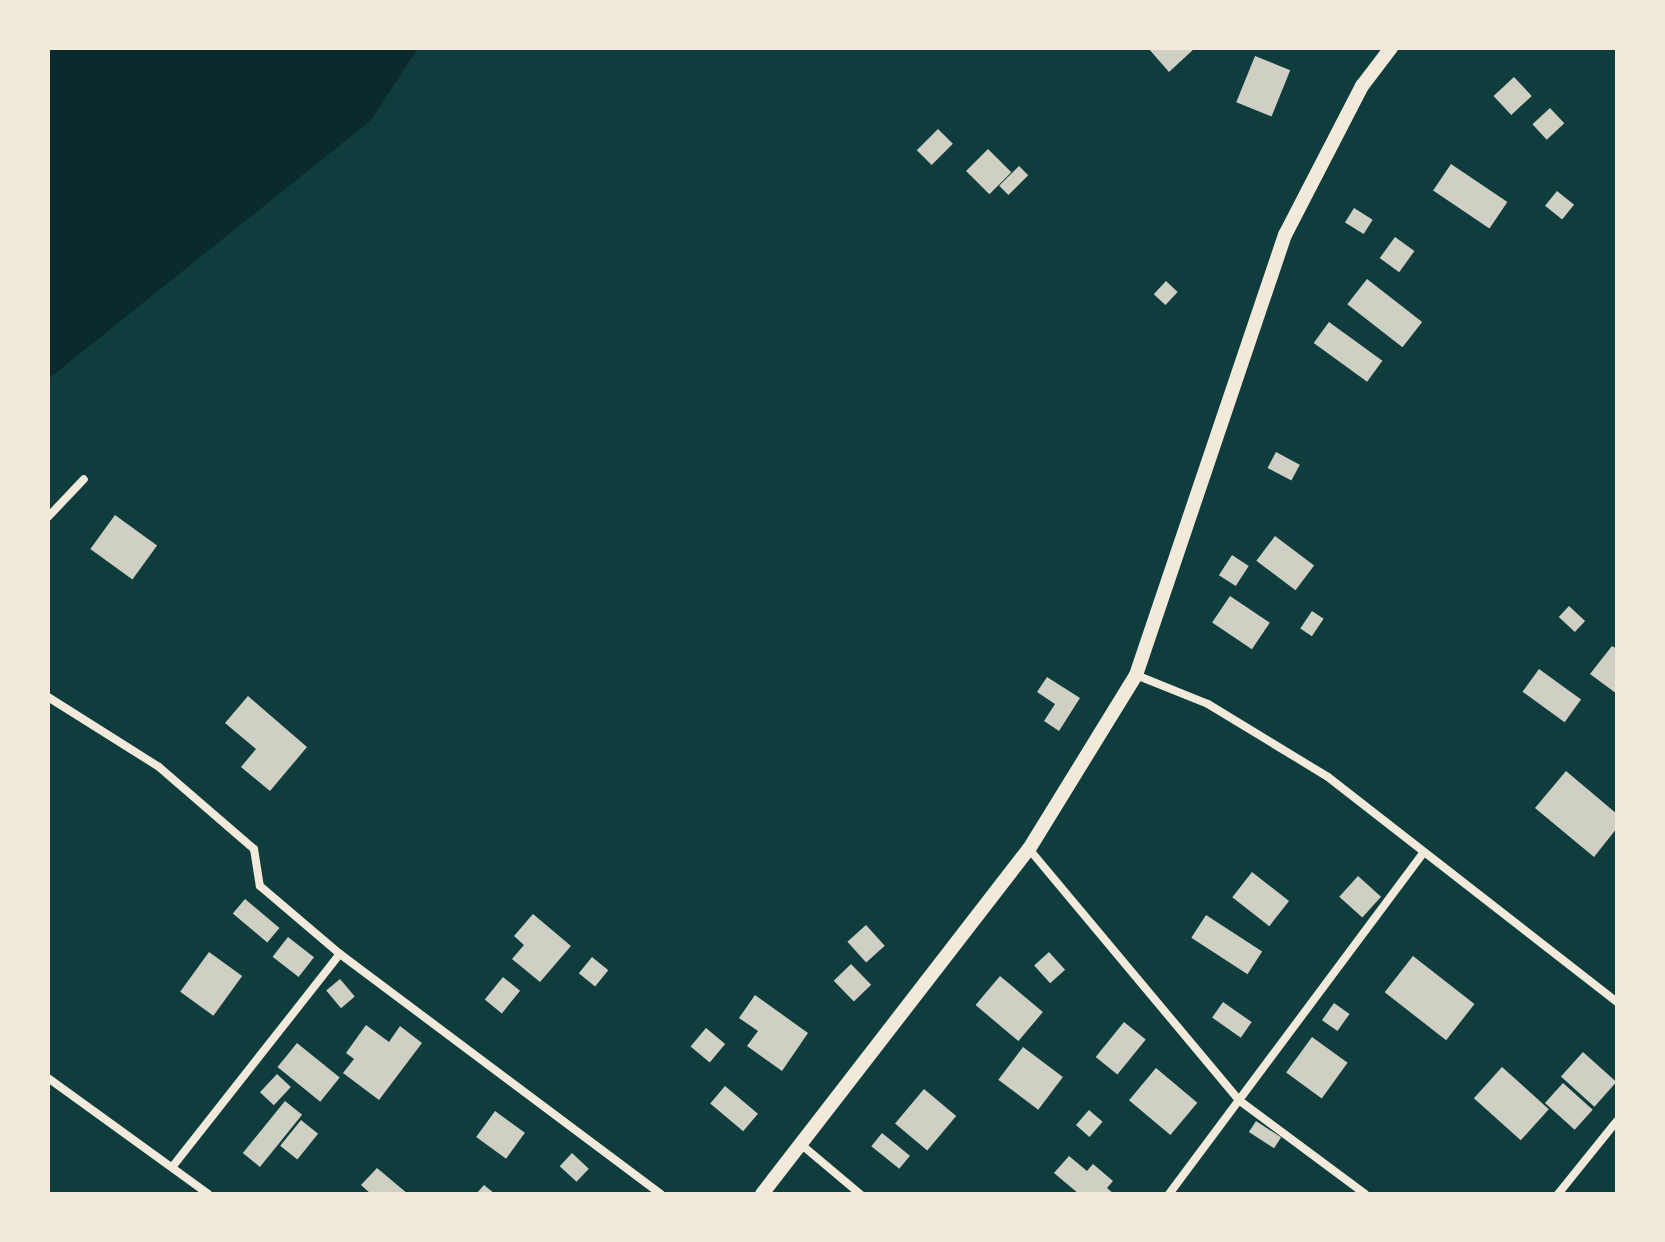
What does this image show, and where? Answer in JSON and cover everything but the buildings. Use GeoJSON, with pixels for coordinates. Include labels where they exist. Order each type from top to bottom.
{"type":"FeatureCollection","features":[{"type":"Feature","properties":{"kind":"street"},"geometry":{"type":"LineString","coordinates":[[762,1194],[803,1146],[1029,849],[1136,675],[1285,235],[1362,86],[1391,48]]}},
{"type":"Feature","properties":{"kind":"street"},"geometry":{"type":"LineString","coordinates":[[48,517],[84,479]]}},
{"type":"Feature","properties":{"kind":"street"},"geometry":{"type":"LineString","coordinates":[[1136,675],[1208,704],[1328,777],[1617,1002]]}},
{"type":"Feature","properties":{"kind":"street"},"geometry":{"type":"LineString","coordinates":[[48,697],[159,767],[254,849],[260,886],[340,954],[661,1194]]}},
{"type":"Feature","properties":{"kind":"street"},"geometry":{"type":"LineString","coordinates":[[1029,849],[1240,1101],[1365,1194]]}},
{"type":"Feature","properties":{"kind":"street"},"geometry":{"type":"LineString","coordinates":[[1169,1194],[1423,853]]}},
{"type":"Feature","properties":{"kind":"street"},"geometry":{"type":"LineString","coordinates":[[173,1166],[340,954]]}},
{"type":"Feature","properties":{"kind":"street"},"geometry":{"type":"LineString","coordinates":[[48,1078],[208,1194]]}},
{"type":"Feature","properties":{"kind":"street"},"geometry":{"type":"LineString","coordinates":[[1558,1194],[1617,1121]]}},
{"type":"Feature","properties":{"kind":"street"},"geometry":{"type":"LineString","coordinates":[[803,1146],[860,1194]]}},
{"type":"Feature","properties":{"kind":"water"},"geometry":{"type":"Polygon","coordinates":[[[48,48],[418,48],[371,120],[48,379],[48,48]]]}}]}
